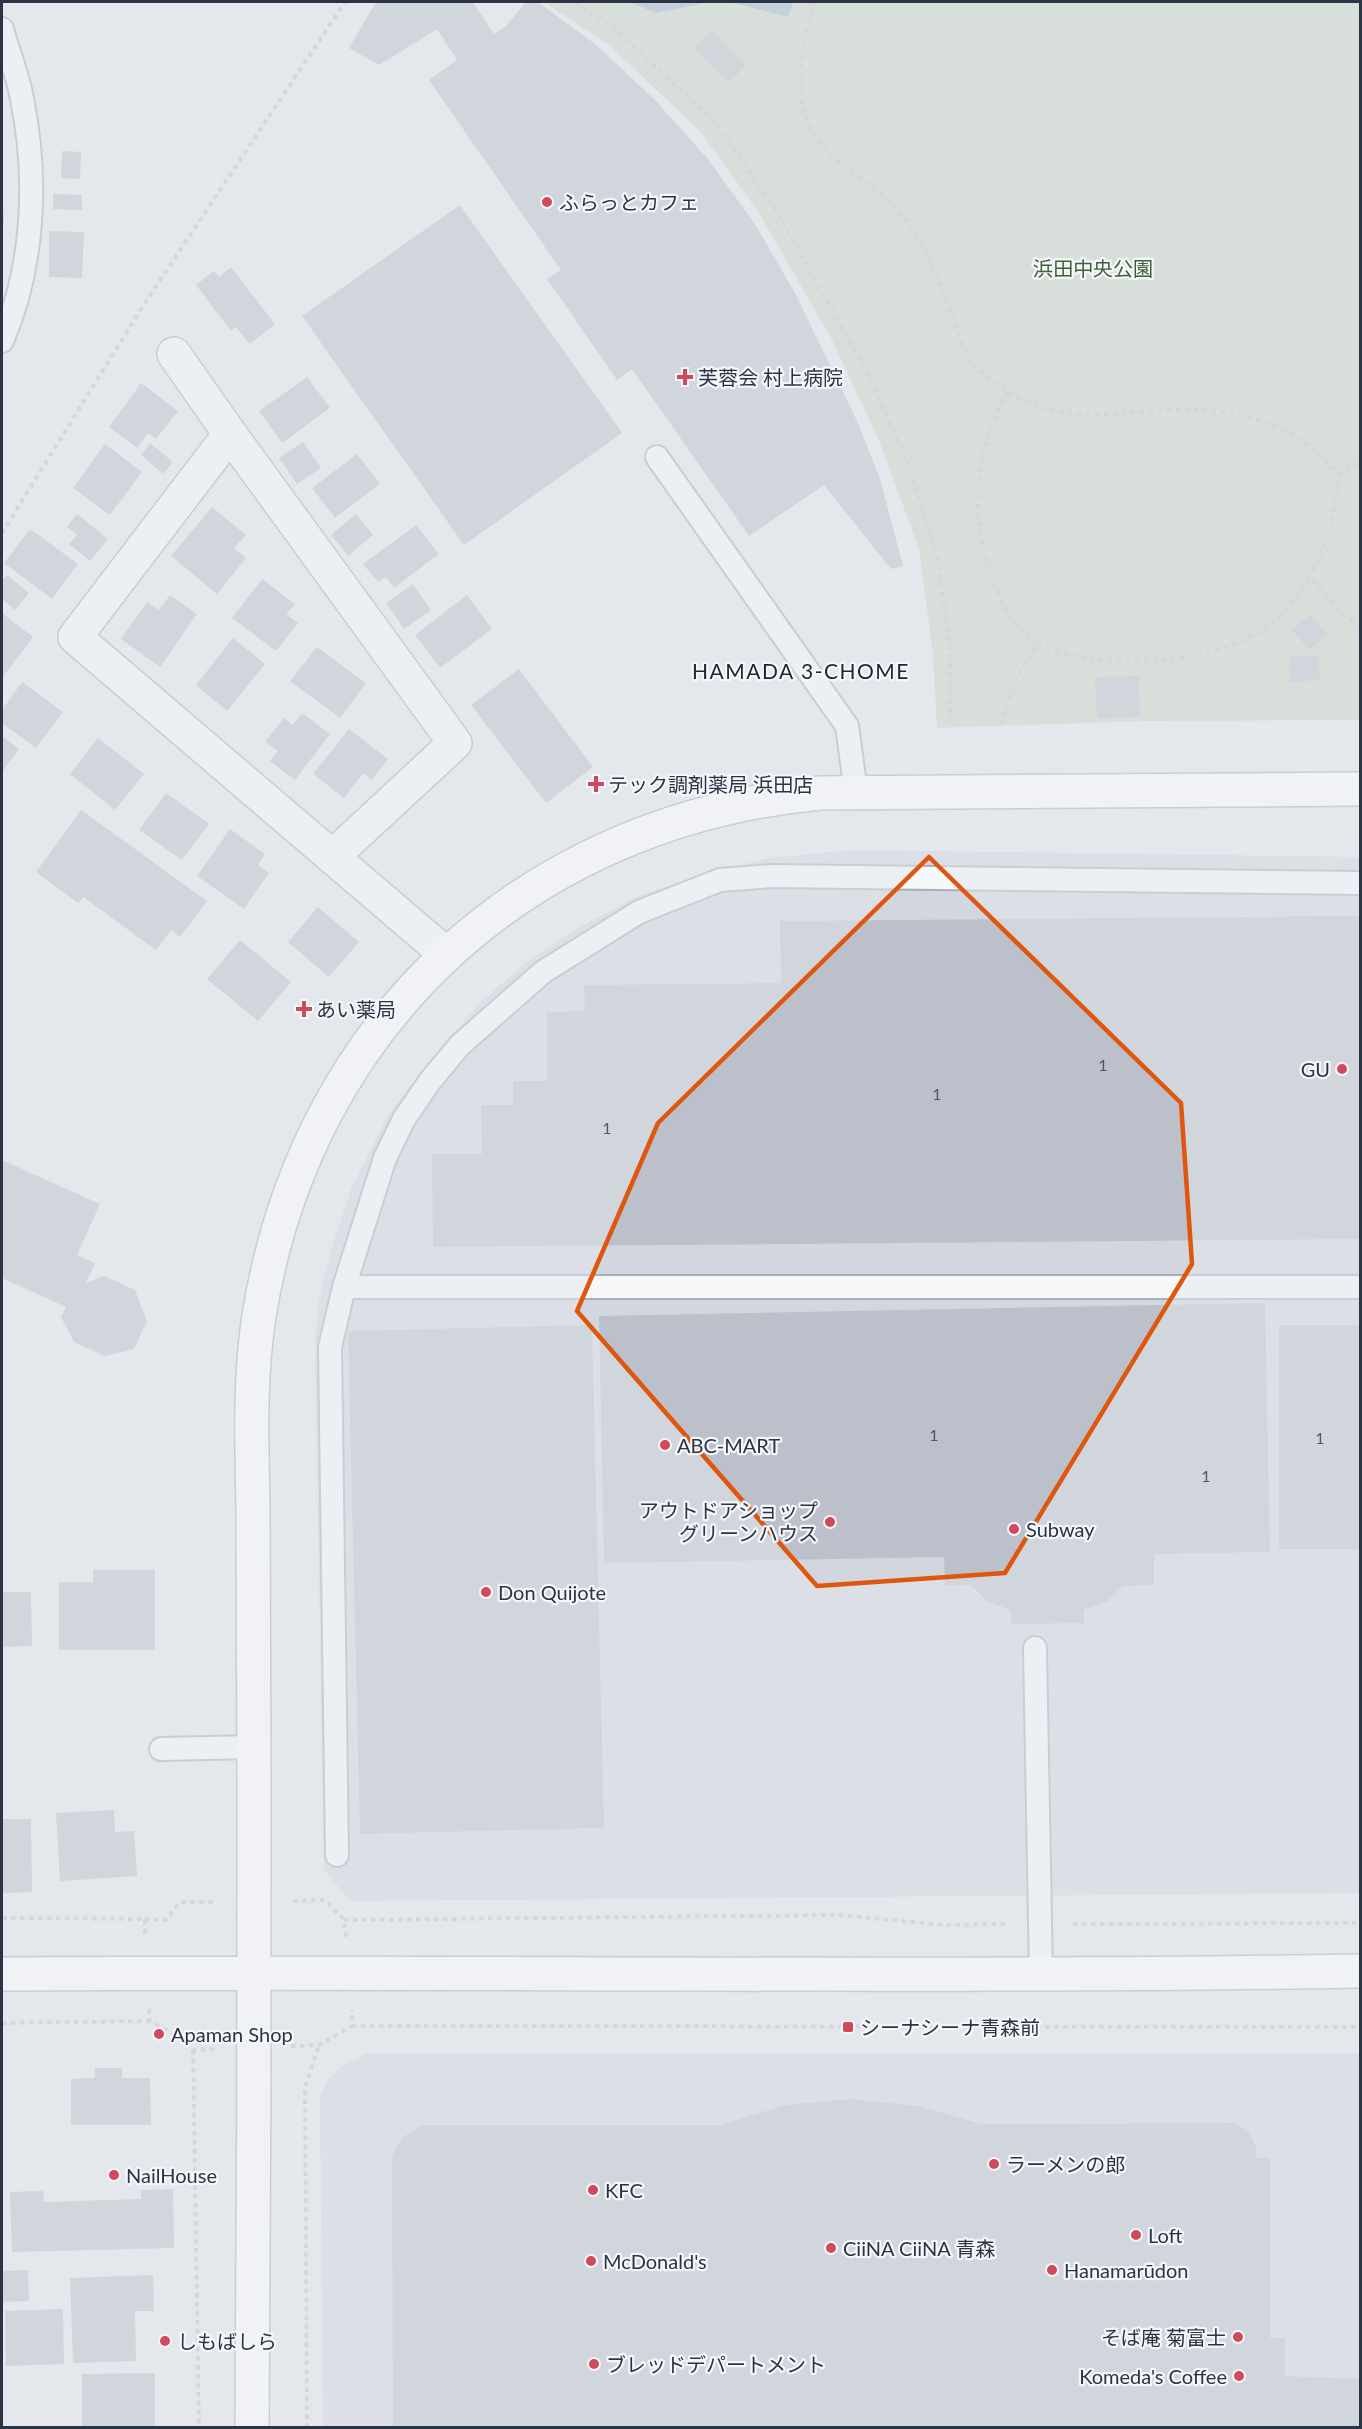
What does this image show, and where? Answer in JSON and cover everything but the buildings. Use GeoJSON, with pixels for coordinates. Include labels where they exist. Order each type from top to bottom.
{"type":"FeatureCollection","features":[{"type":"Feature","properties":{"kind":"street"},"geometry":{"type":"LineString","coordinates":[[174,354],[455,743],[332,857]]}},
{"type":"Feature","properties":{"kind":"street"},"geometry":{"type":"LineString","coordinates":[[230,434],[75,637],[447,955]]}},
{"type":"Feature","properties":{"kind":"street"},"geometry":{"type":"LineString","coordinates":[[252,2427],[255,1972],[254,1375],[260,1314],[268,1267],[295,1178],[316,1129],[343,1081],[375,1035],[447,955],[490,918],[535,886],[583,858],[634,835],[728,806],[772,798],[856,792],[1360,789]]}},
{"type":"Feature","properties":{"kind":"street"},"geometry":{"type":"LineString","coordinates":[[2,1974],[255,1972],[1041,1976],[1360,1971]]}},
{"type":"Feature","properties":{"kind":"lane"},"geometry":{"type":"LineString","coordinates":[[2,29],[22,98],[32,174],[27,249],[9,323],[2,341]]}},
{"type":"Feature","properties":{"kind":"lane"},"geometry":{"type":"LineString","coordinates":[[657,457],[847,726],[856,792]]}},
{"type":"Feature","properties":{"kind":"lane"},"geometry":{"type":"LineString","coordinates":[[337,1855],[330,1347],[344,1287],[385,1158],[404,1119],[430,1081],[460,1045],[543,972],[649,908],[720,880],[772,876],[1360,883]]}},
{"type":"Feature","properties":{"kind":"lane"},"geometry":{"type":"LineString","coordinates":[[344,1287],[1360,1287]]}},
{"type":"Feature","properties":{"kind":"lane"},"geometry":{"type":"LineString","coordinates":[[1035,1648],[1041,1976]]}},
{"type":"Feature","properties":{"kind":"lane"},"geometry":{"type":"LineString","coordinates":[[161,1749],[254,1747]]}},
{"type":"Feature","properties":{"kind":"path"},"geometry":{"type":"LineString","coordinates":[[2,533],[141,309],[345,2]]}},
{"type":"Feature","properties":{"kind":"path"},"geometry":{"type":"LineString","coordinates":[[575,2],[618,32],[712,119],[772,204],[867,372],[909,465],[938,560],[950,648],[950,725]]}},
{"type":"Feature","properties":{"kind":"path"},"geometry":{"type":"LineString","coordinates":[[814,2],[801,54],[798,81],[808,121],[834,159],[891,202],[907,220],[926,255],[970,360],[1008,392],[1055,413],[1081,416],[1197,408],[1229,412],[1257,419],[1302,439],[1323,455],[1339,474],[1331,529],[1310,578],[1292,602],[1260,630],[1227,646],[1201,653],[1147,660],[1113,661],[1059,653],[1038,644],[1023,634],[999,597],[988,569],[980,537],[978,509],[982,458],[990,428],[1008,392]]}},
{"type":"Feature","properties":{"kind":"path"},"geometry":{"type":"LineString","coordinates":[[1339,474],[1360,463]]}},
{"type":"Feature","properties":{"kind":"path"},"geometry":{"type":"LineString","coordinates":[[1310,578],[1344,615],[1360,628]]}},
{"type":"Feature","properties":{"kind":"path"},"geometry":{"type":"LineString","coordinates":[[1001,725],[1017,676],[1038,644]]}},
{"type":"Feature","properties":{"kind":"path"},"geometry":{"type":"LineString","coordinates":[[344,1920],[840,1915],[944,1925],[1360,1923]]}},
{"type":"Feature","properties":{"kind":"path"},"geometry":{"type":"LineString","coordinates":[[2,1918],[145,1919],[146,1973]]}},
{"type":"Feature","properties":{"kind":"path"},"geometry":{"type":"LineString","coordinates":[[2,2023],[150,2021]]}},
{"type":"Feature","properties":{"kind":"path"},"geometry":{"type":"LineString","coordinates":[[352,2026],[1360,2027]]}},
{"type":"Feature","properties":{"kind":"path"},"geometry":{"type":"LineString","coordinates":[[307,2427],[305,2087],[319,2045]]}},
{"type":"Feature","properties":{"kind":"path"},"geometry":{"type":"LineString","coordinates":[[193,2050],[199,2427]]}},
{"type":"Feature","properties":{"kind":"highlighted area"},"geometry":{"type":"Polygon","coordinates":[[[929,857],[1181,1103],[1192,1264],[1005,1573],[817,1586],[577,1311],[658,1123],[929,857]]]}},
{"type":"Feature","properties":{"kind":"shaded area"},"geometry":{"type":"Polygon","coordinates":[[[852,850],[1360,857],[1360,1893],[350,1901],[324,1870],[315,1341],[319,1298],[332,1246],[351,1189],[388,1115],[433,1057],[481,1002],[530,959],[577,929],[640,895],[713,872],[770,858],[852,850]]]}},
{"type":"Feature","properties":{"kind":"shaded area","name":"CiiNA CiiNA 青森"},"geometry":{"type":"Polygon","coordinates":[[[367,2053],[1360,2053],[1360,2427],[323,2427],[320,2097],[327,2081],[343,2066],[367,2053]]]}},
{"type":"Feature","properties":{"kind":"green space","name":"浜田中央公園"},"geometry":{"type":"Polygon","coordinates":[[[544,2],[1360,2],[1360,720],[1148,721],[937,728],[933,655],[919,549],[880,443],[831,338],[759,213],[700,131],[610,46],[544,2]]]}},
{"type":"Feature","properties":{"kind":"water"},"geometry":{"type":"Polygon","coordinates":[[[629,2],[710,2],[656,13],[629,2]]]}},
{"type":"Feature","properties":{"kind":"water"},"geometry":{"type":"Polygon","coordinates":[[[730,2],[793,2],[788,17],[730,2]]]}},
{"type":"Feature","properties":{"kind":"place","name":"ふらっとカフェ"},"geometry":{"type":"Point","coordinates":[547,202]}},
{"type":"Feature","properties":{"kind":"place","name":"芙蓉会 村上病院"},"geometry":{"type":"Point","coordinates":[685,377]}},
{"type":"Feature","properties":{"kind":"place","name":"テック調剤薬局 浜田店"},"geometry":{"type":"Point","coordinates":[596,784]}},
{"type":"Feature","properties":{"kind":"place","name":"あい薬局"},"geometry":{"type":"Point","coordinates":[304,1009]}},
{"type":"Feature","properties":{"kind":"place","name":"GU"},"geometry":{"type":"Point","coordinates":[1342,1069]}},
{"type":"Feature","properties":{"kind":"place","name":"ABC-MART"},"geometry":{"type":"Point","coordinates":[665,1445]}},
{"type":"Feature","properties":{"kind":"place","name":"アウトドアショップ グリーンハウス"},"geometry":{"type":"Point","coordinates":[830,1522]}},
{"type":"Feature","properties":{"kind":"place","name":"Subway"},"geometry":{"type":"Point","coordinates":[1014,1529]}},
{"type":"Feature","properties":{"kind":"place","name":"Don Quijote"},"geometry":{"type":"Point","coordinates":[486,1592]}},
{"type":"Feature","properties":{"kind":"place","name":"シーナシーナ青森前"},"geometry":{"type":"Point","coordinates":[848,2027]}},
{"type":"Feature","properties":{"kind":"place","name":"Apaman Shop"},"geometry":{"type":"Point","coordinates":[159,2034]}},
{"type":"Feature","properties":{"kind":"place","name":"ラーメンの郎"},"geometry":{"type":"Point","coordinates":[994,2164]}},
{"type":"Feature","properties":{"kind":"place","name":"NailHouse"},"geometry":{"type":"Point","coordinates":[114,2175]}},
{"type":"Feature","properties":{"kind":"place","name":"KFC"},"geometry":{"type":"Point","coordinates":[593,2190]}},
{"type":"Feature","properties":{"kind":"place","name":"Loft"},"geometry":{"type":"Point","coordinates":[1136,2235]}},
{"type":"Feature","properties":{"kind":"place","name":"CiiNA CiiNA 青森"},"geometry":{"type":"Point","coordinates":[831,2248]}},
{"type":"Feature","properties":{"kind":"place","name":"McDonald's"},"geometry":{"type":"Point","coordinates":[591,2261]}},
{"type":"Feature","properties":{"kind":"place","name":"Hanamarūdon"},"geometry":{"type":"Point","coordinates":[1052,2270]}},
{"type":"Feature","properties":{"kind":"place","name":"そば庵 菊富士"},"geometry":{"type":"Point","coordinates":[1238,2337]}},
{"type":"Feature","properties":{"kind":"place","name":"しもばしら"},"geometry":{"type":"Point","coordinates":[165,2341]}},
{"type":"Feature","properties":{"kind":"place","name":"ブレッドデパートメント"},"geometry":{"type":"Point","coordinates":[594,2364]}},
{"type":"Feature","properties":{"kind":"place","name":"Komeda's Coffee"},"geometry":{"type":"Point","coordinates":[1239,2376]}},
{"type":"Feature","properties":{"kind":"district","name":"HAMADA 3-CHOME"},"geometry":{"type":"Point","coordinates":[801,670]}}]}
